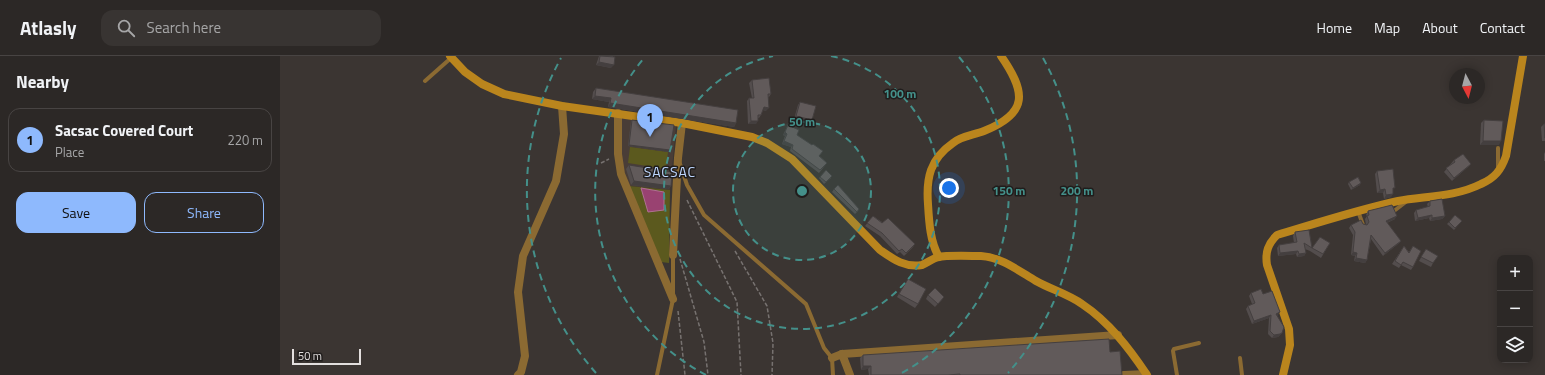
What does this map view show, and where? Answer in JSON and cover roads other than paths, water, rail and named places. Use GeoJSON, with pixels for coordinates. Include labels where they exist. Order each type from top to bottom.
{"type":"FeatureCollection","features":[{"type":"Feature","properties":{"kind":"street"},"geometry":{"type":"LineString","coordinates":[[939,257],[935,250],[929,223],[926,187],[930,168],[937,158],[953,142],[1000,124],[1014,112],[1019,98],[1018,86],[1015,78],[1001,56]]}},
{"type":"Feature","properties":{"kind":"street"},"geometry":{"type":"LineString","coordinates":[[1284,375],[1290,345],[1289,329],[1267,265],[1267,249],[1270,241],[1277,235],[1358,211],[1409,200],[1461,193],[1482,184],[1498,174],[1503,166],[1506,156],[1523,56]]}},
{"type":"Feature","properties":{"kind":"street"},"geometry":{"type":"LineString","coordinates":[[450,57],[465,72],[482,84],[504,94],[562,106],[682,123],[752,137],[773,147],[792,159],[880,250],[894,260],[908,266],[922,265],[939,257],[982,256],[995,259],[1039,283],[1081,303],[1098,316],[1118,335],[1147,374]]}},
{"type":"Feature","properties":{"kind":"street"},"geometry":{"type":"LineString","coordinates":[[518,375],[521,372],[525,356],[518,292],[523,256],[556,181],[564,134],[562,106]]}},
{"type":"Feature","properties":{"kind":"street"},"geometry":{"type":"LineString","coordinates":[[618,113],[618,154],[620,174],[673,299]]}},
{"type":"Feature","properties":{"kind":"street"},"geometry":{"type":"LineString","coordinates":[[675,254],[678,158],[682,123]]}},
{"type":"Feature","properties":{"kind":"street"},"geometry":{"type":"LineString","coordinates":[[832,358],[842,354],[1118,335]]}},
{"type":"Feature","properties":{"kind":"street"},"geometry":{"type":"LineString","coordinates":[[842,354],[850,375]]}},
{"type":"Feature","properties":{"kind":"street"},"geometry":{"type":"LineString","coordinates":[[1124,375],[1147,374]]}},
{"type":"Feature","properties":{"kind":"lane"},"geometry":{"type":"LineString","coordinates":[[425,81],[450,57]]}},
{"type":"Feature","properties":{"kind":"lane"},"geometry":{"type":"LineString","coordinates":[[1498,148],[1498,174]]}},
{"type":"Feature","properties":{"kind":"lane"},"geometry":{"type":"LineString","coordinates":[[678,158],[687,185],[704,215],[806,304],[824,348],[832,358],[833,375]]}},
{"type":"Feature","properties":{"kind":"lane"},"geometry":{"type":"LineString","coordinates":[[1394,211],[1409,200]]}},
{"type":"Feature","properties":{"kind":"lane"},"geometry":{"type":"LineString","coordinates":[[1358,211],[1363,225]]}},
{"type":"Feature","properties":{"kind":"lane"},"geometry":{"type":"LineString","coordinates":[[657,375],[673,299],[675,254]]}},
{"type":"Feature","properties":{"kind":"lane"},"geometry":{"type":"LineString","coordinates":[[1178,375],[1173,351],[1174,349],[1199,343]]}},
{"type":"Feature","properties":{"kind":"lane"},"geometry":{"type":"LineString","coordinates":[[1240,358],[1242,375]]}},
{"type":"Feature","properties":{"kind":"place","name":"Sacsac Covered Court"},"geometry":{"type":"Point","coordinates":[650,137]}},
{"type":"Feature","properties":{"kind":"district","name":"SACSAC"},"geometry":{"type":"Point","coordinates":[670,171]}}]}
